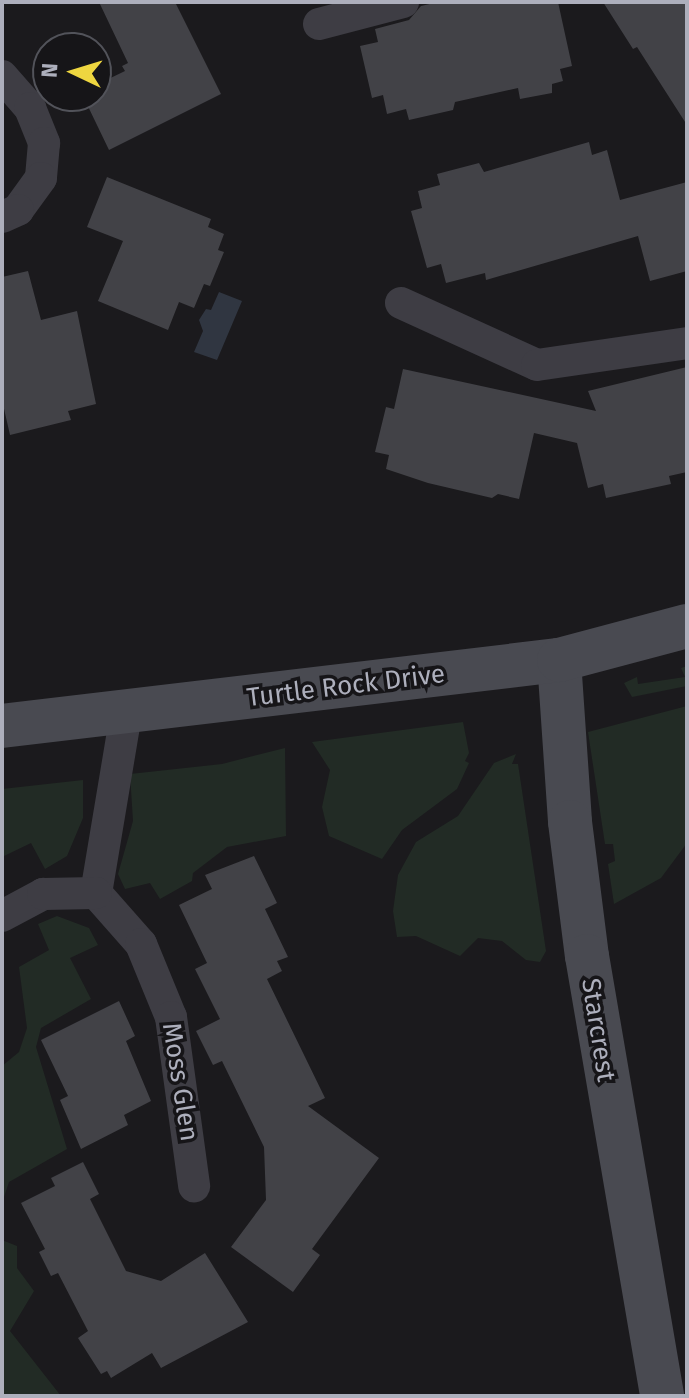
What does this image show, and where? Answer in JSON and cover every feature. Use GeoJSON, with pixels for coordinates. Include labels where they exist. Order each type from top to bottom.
{"type":"FeatureCollection","features":[{"type":"Feature","properties":{"kind":"street"},"geometry":{"type":"LineString","coordinates":[[319,24],[403,2]]}},
{"type":"Feature","properties":{"kind":"street"},"geometry":{"type":"LineString","coordinates":[[2,76],[30,108],[44,143],[41,178],[18,210],[2,217]]}},
{"type":"Feature","properties":{"kind":"street"},"geometry":{"type":"LineString","coordinates":[[401,303],[537,365],[687,343]]}},
{"type":"Feature","properties":{"kind":"street","name":"Turtle Rock Drive"},"geometry":{"type":"LineString","coordinates":[[2,726],[126,714],[559,660],[687,626]]}},
{"type":"Feature","properties":{"kind":"street","name":"Starcrest"},"geometry":{"type":"LineString","coordinates":[[559,660],[570,822],[587,956],[662,1396]]}},
{"type":"Feature","properties":{"kind":"street"},"geometry":{"type":"LineString","coordinates":[[2,916],[43,894],[96,893],[126,714]]}},
{"type":"Feature","properties":{"kind":"street","name":"Moss Glen"},"geometry":{"type":"LineString","coordinates":[[96,893],[141,944],[171,1017],[194,1186]]}},
{"type":"Feature","properties":{"kind":"shaded area"},"geometry":{"type":"Polygon","coordinates":[[[219,292],[242,301],[217,360],[194,352],[203,331],[199,320],[206,309],[211,310],[219,292]]]}},
{"type":"Feature","properties":{"kind":"shaded area"},"geometry":{"type":"Polygon","coordinates":[[[687,666],[687,686],[632,697],[624,683],[637,677],[638,684],[685,677],[681,668],[687,666]]]}},
{"type":"Feature","properties":{"kind":"shaded area"},"geometry":{"type":"Polygon","coordinates":[[[687,706],[687,843],[661,878],[614,904],[608,864],[615,861],[613,844],[605,844],[588,732],[687,706]]]}},
{"type":"Feature","properties":{"kind":"shaded area"},"geometry":{"type":"Polygon","coordinates":[[[463,722],[469,753],[465,761],[469,763],[457,789],[402,830],[382,859],[329,836],[322,807],[330,770],[312,742],[463,722]]]}},
{"type":"Feature","properties":{"kind":"shaded area"},"geometry":{"type":"Polygon","coordinates":[[[285,748],[286,836],[227,847],[193,873],[192,881],[160,899],[150,883],[125,889],[118,874],[133,821],[130,774],[222,764],[285,748]]]}},
{"type":"Feature","properties":{"kind":"shaded area"},"geometry":{"type":"Polygon","coordinates":[[[516,754],[512,764],[518,764],[546,951],[540,962],[526,960],[502,941],[478,938],[460,956],[416,936],[397,937],[393,911],[398,875],[416,842],[458,816],[494,763],[516,754]]]}},
{"type":"Feature","properties":{"kind":"shaded area"},"geometry":{"type":"Polygon","coordinates":[[[83,780],[83,818],[67,856],[45,869],[31,843],[2,857],[2,789],[83,780]]]}},
{"type":"Feature","properties":{"kind":"shaded area"},"geometry":{"type":"Polygon","coordinates":[[[57,916],[89,928],[98,945],[70,958],[91,999],[41,1028],[36,1047],[67,1149],[9,1182],[2,1203],[2,1066],[19,1052],[27,1028],[19,967],[49,950],[38,924],[57,916]]]}},
{"type":"Feature","properties":{"kind":"shaded area"},"geometry":{"type":"Polygon","coordinates":[[[2,1240],[17,1246],[17,1268],[34,1291],[10,1331],[61,1396],[2,1396],[2,1240]]]}},
{"type":"Feature","properties":{"kind":"building"},"geometry":{"type":"Polygon","coordinates":[[[99,2],[175,2],[221,94],[109,150],[91,112],[112,112],[112,77],[125,71],[122,66],[128,63],[99,2]]]}},
{"type":"Feature","properties":{"kind":"building"},"geometry":{"type":"Polygon","coordinates":[[[438,2],[558,2],[572,66],[560,69],[563,81],[552,84],[552,93],[520,99],[518,88],[455,102],[453,110],[409,120],[406,109],[387,114],[383,95],[372,98],[360,46],[378,42],[375,29],[409,20],[421,6],[438,2]]]}},
{"type":"Feature","properties":{"kind":"building"},"geometry":{"type":"Polygon","coordinates":[[[603,2],[687,2],[687,125],[637,47],[633,49],[603,2]]]}},
{"type":"Feature","properties":{"kind":"building"},"geometry":{"type":"Polygon","coordinates":[[[589,142],[592,155],[607,150],[620,200],[687,182],[687,271],[650,281],[638,236],[486,280],[485,273],[446,283],[441,264],[427,268],[411,211],[422,208],[418,191],[440,185],[437,174],[479,163],[484,172],[589,142]]]}},
{"type":"Feature","properties":{"kind":"building"},"geometry":{"type":"Polygon","coordinates":[[[107,177],[211,219],[208,227],[224,234],[218,250],[224,252],[210,286],[204,284],[194,308],[179,302],[168,330],[98,301],[123,241],[87,227],[107,177]]]}},
{"type":"Feature","properties":{"kind":"building"},"geometry":{"type":"Polygon","coordinates":[[[28,271],[41,320],[77,311],[96,404],[68,411],[71,420],[10,435],[2,400],[2,277],[28,271]]]}},
{"type":"Feature","properties":{"kind":"building"},"geometry":{"type":"Polygon","coordinates":[[[687,367],[687,472],[669,476],[671,484],[606,498],[603,484],[588,488],[577,443],[534,433],[519,499],[498,494],[492,498],[428,483],[386,469],[389,455],[375,452],[386,407],[394,409],[403,369],[596,411],[588,391],[687,367]]]}},
{"type":"Feature","properties":{"kind":"building"},"geometry":{"type":"Polygon","coordinates":[[[254,856],[277,903],[265,909],[288,957],[277,961],[282,971],[267,979],[325,1098],[308,1106],[379,1158],[312,1249],[320,1255],[293,1292],[231,1247],[266,1200],[264,1147],[222,1061],[213,1065],[196,1031],[220,1019],[195,969],[207,963],[179,905],[212,889],[205,875],[254,856]]]}},
{"type":"Feature","properties":{"kind":"building"},"geometry":{"type":"Polygon","coordinates":[[[119,1001],[135,1036],[126,1041],[151,1101],[124,1115],[128,1125],[81,1149],[60,1100],[68,1096],[41,1040],[119,1001]]]}},
{"type":"Feature","properties":{"kind":"building"},"geometry":{"type":"Polygon","coordinates":[[[83,1162],[99,1194],[90,1199],[126,1271],[161,1281],[205,1253],[248,1322],[161,1368],[152,1353],[111,1378],[107,1371],[101,1374],[78,1338],[88,1331],[58,1273],[51,1276],[39,1252],[45,1249],[21,1203],[55,1186],[51,1178],[83,1162]]]}}]}
